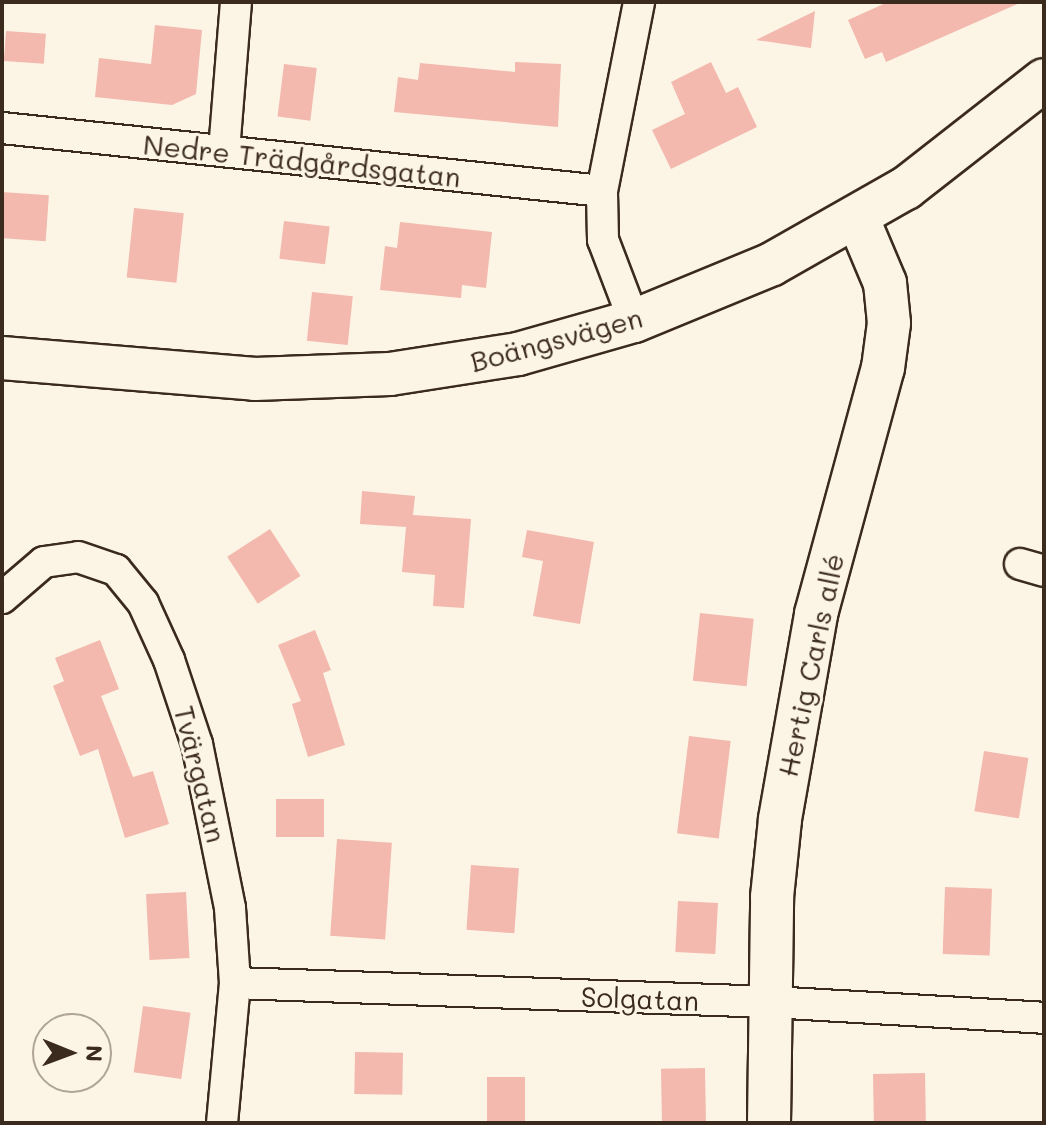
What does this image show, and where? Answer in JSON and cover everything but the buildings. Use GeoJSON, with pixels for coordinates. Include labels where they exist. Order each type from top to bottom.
{"type":"FeatureCollection","features":[{"type":"Feature","properties":{"kind":"street"},"geometry":{"type":"LineString","coordinates":[[224,151],[236,2]]}},
{"type":"Feature","properties":{"kind":"street"},"geometry":{"type":"LineString","coordinates":[[634,321],[603,240],[602,191],[639,2]]}},
{"type":"Feature","properties":{"kind":"street","name":"Boängsvägen"},"geometry":{"type":"LineString","coordinates":[[2,358],[255,379],[390,374],[518,354],[634,321],[772,264],[858,219],[906,188],[1044,80]]}},
{"type":"Feature","properties":{"kind":"street","name":"Nedre Trädgårdsgatan"},"geometry":{"type":"LineString","coordinates":[[2,128],[602,191]]}},
{"type":"Feature","properties":{"kind":"street","name":"Hertig Carls allé"},"geometry":{"type":"LineString","coordinates":[[769,1123],[770,1002],[778,835],[800,687],[883,368],[889,323],[885,283],[858,219]]}},
{"type":"Feature","properties":{"kind":"street","name":"Tvärgatan"},"geometry":{"type":"LineString","coordinates":[[2,597],[44,562],[78,557],[116,570],[143,603],[169,660],[197,744],[230,908],[235,983],[222,1123]]}},
{"type":"Feature","properties":{"kind":"street","name":"Solgatan"},"geometry":{"type":"LineString","coordinates":[[235,983],[770,1002],[1044,1018]]}}]}
